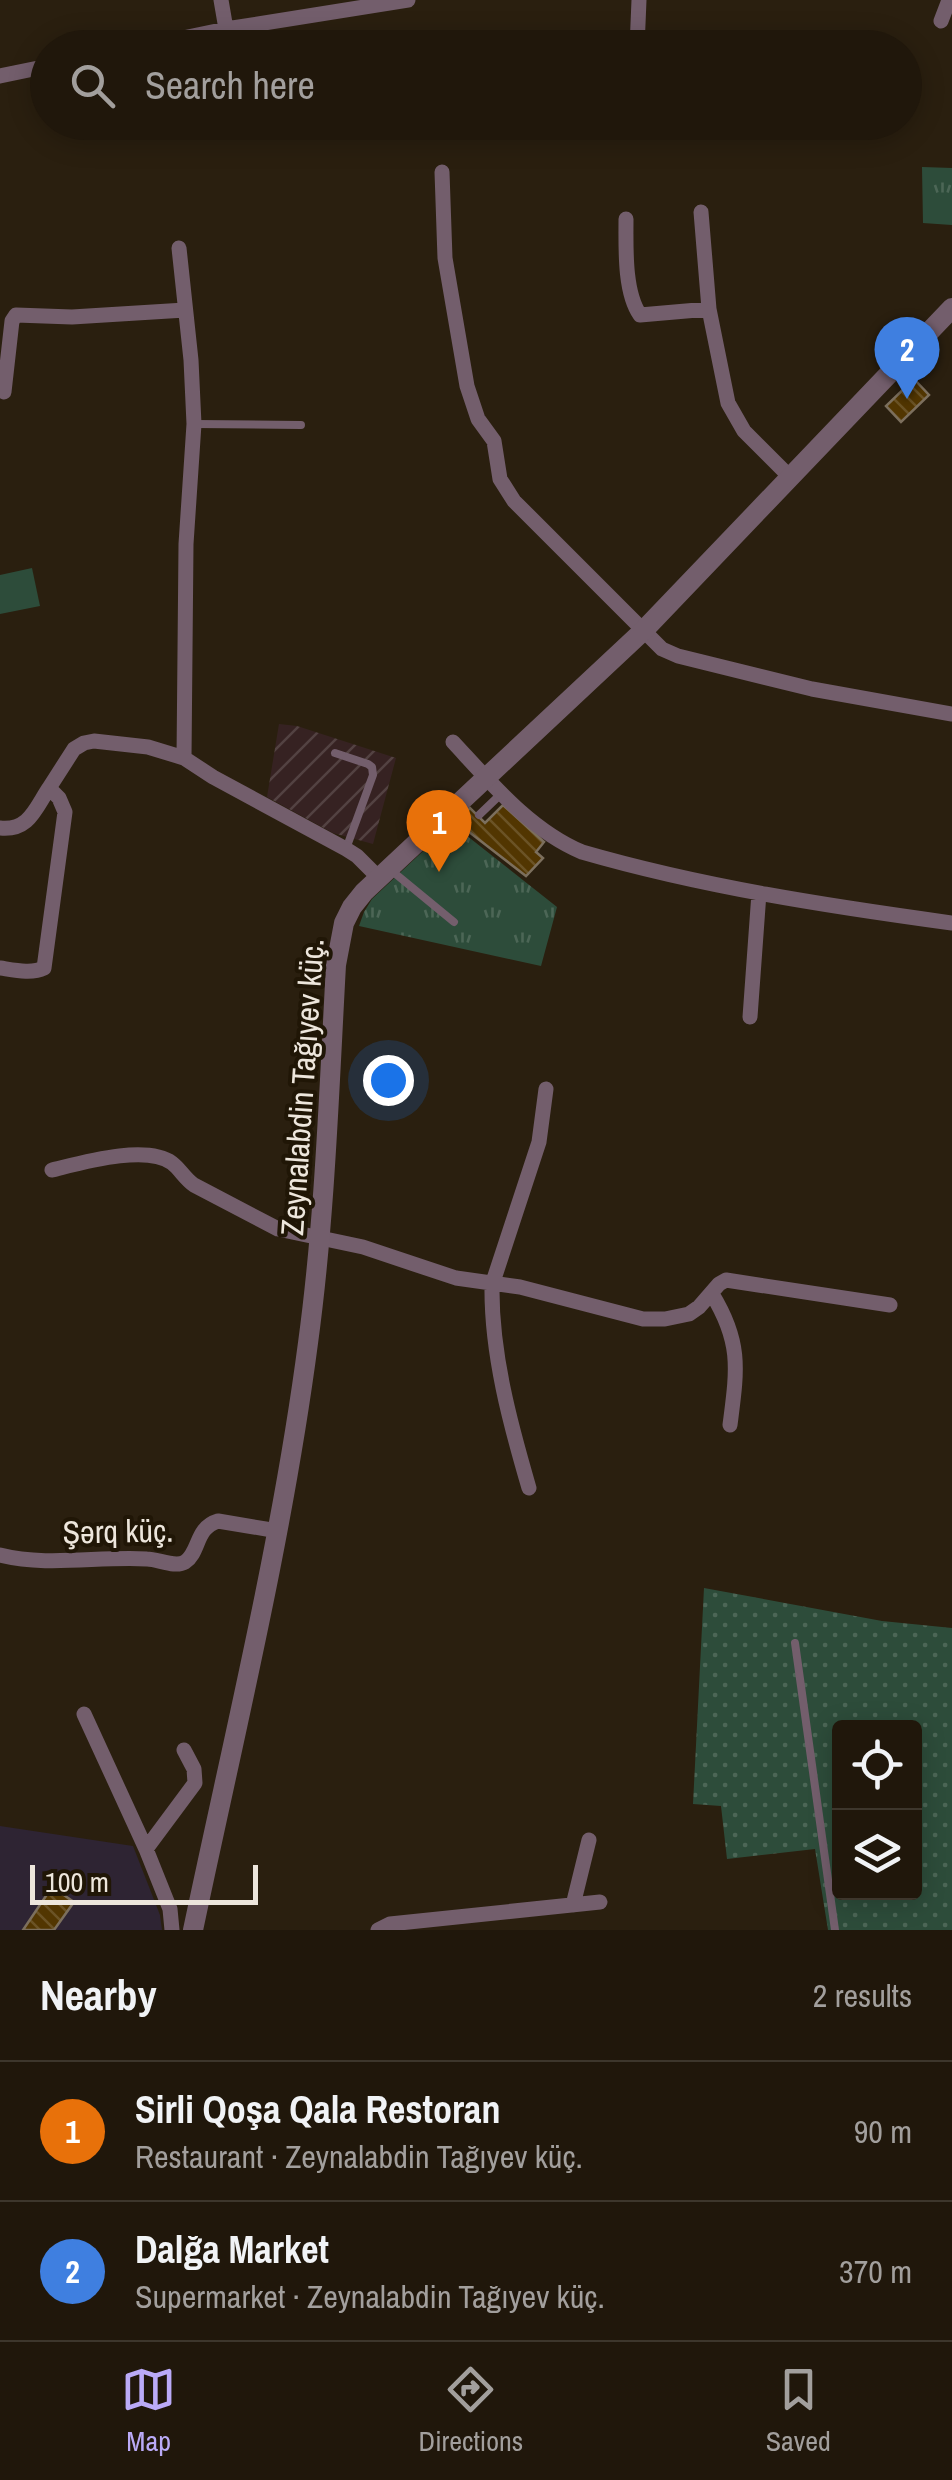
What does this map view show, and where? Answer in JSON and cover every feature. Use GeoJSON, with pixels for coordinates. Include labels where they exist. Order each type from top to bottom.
{"type":"FeatureCollection","features":[{"type":"Feature","properties":{"kind":"street"},"geometry":{"type":"LineString","coordinates":[[221,0],[226,29]]}},
{"type":"Feature","properties":{"kind":"street"},"geometry":{"type":"LineString","coordinates":[[221,30],[408,0]]}},
{"type":"Feature","properties":{"kind":"street"},"geometry":{"type":"LineString","coordinates":[[638,30],[639,0]]}},
{"type":"Feature","properties":{"kind":"street"},"geometry":{"type":"LineString","coordinates":[[942,21],[949,0]]}},
{"type":"Feature","properties":{"kind":"street"},"geometry":{"type":"LineString","coordinates":[[0,76],[30,70]]}},
{"type":"Feature","properties":{"kind":"street"},"geometry":{"type":"LineString","coordinates":[[442,172],[446,258],[467,386],[478,419],[494,442],[500,479],[514,501],[662,649],[812,689],[952,714]]}},
{"type":"Feature","properties":{"kind":"street"},"geometry":{"type":"LineString","coordinates":[[701,212],[709,309],[728,402],[744,431],[790,477]]}},
{"type":"Feature","properties":{"kind":"street"},"geometry":{"type":"LineString","coordinates":[[626,220],[631,295],[640,315],[709,309]]}},
{"type":"Feature","properties":{"kind":"street"},"geometry":{"type":"LineString","coordinates":[[179,248],[194,424],[186,525],[184,758]]}},
{"type":"Feature","properties":{"kind":"street"},"geometry":{"type":"LineString","coordinates":[[4,392],[12,321],[16,315],[72,317],[185,310]]}},
{"type":"Feature","properties":{"kind":"street","name":"Zeynalabdin Tağıyev küç."},"geometry":{"type":"LineString","coordinates":[[193,1930],[278,1531],[296,1428],[321,1239],[344,923],[352,906],[383,873],[495,786],[951,312]]}},
{"type":"Feature","properties":{"kind":"street"},"geometry":{"type":"LineString","coordinates":[[0,828],[23,825],[74,748],[94,741],[148,747],[184,758],[383,873]]}},
{"type":"Feature","properties":{"kind":"street"},"geometry":{"type":"LineString","coordinates":[[453,742],[544,832],[582,852],[759,893],[952,923]]}},
{"type":"Feature","properties":{"kind":"street"},"geometry":{"type":"LineString","coordinates":[[0,968],[40,971],[46,963],[65,812],[60,798],[49,788]]}},
{"type":"Feature","properties":{"kind":"street"},"geometry":{"type":"LineString","coordinates":[[750,1017],[759,893]]}},
{"type":"Feature","properties":{"kind":"street"},"geometry":{"type":"LineString","coordinates":[[529,1488],[502,1376],[492,1285],[539,1142],[546,1089]]}},
{"type":"Feature","properties":{"kind":"street"},"geometry":{"type":"LineString","coordinates":[[52,1170],[90,1161],[156,1156],[175,1164],[194,1186],[278,1229],[363,1246],[456,1278],[520,1287],[643,1319],[665,1320],[689,1314],[700,1308],[726,1280],[890,1305]]}},
{"type":"Feature","properties":{"kind":"street"},"geometry":{"type":"LineString","coordinates":[[712,1294],[726,1316],[736,1357],[730,1425]]}},
{"type":"Feature","properties":{"kind":"street","name":"Şərq küç."},"geometry":{"type":"LineString","coordinates":[[0,1555],[24,1559],[144,1558],[178,1563],[188,1560],[211,1523],[278,1531]]}},
{"type":"Feature","properties":{"kind":"street"},"geometry":{"type":"LineString","coordinates":[[84,1714],[146,1849],[170,1909],[172,1930]]}},
{"type":"Feature","properties":{"kind":"street"},"geometry":{"type":"LineString","coordinates":[[146,1849],[195,1783],[194,1769],[184,1750]]}},
{"type":"Feature","properties":{"kind":"street"},"geometry":{"type":"LineString","coordinates":[[573,1904],[590,1840]]}},
{"type":"Feature","properties":{"kind":"street"},"geometry":{"type":"LineString","coordinates":[[378,1930],[390,1924],[600,1902]]}},
{"type":"Feature","properties":{"kind":"lane"},"geometry":{"type":"LineString","coordinates":[[194,424],[301,425]]}},
{"type":"Feature","properties":{"kind":"lane"},"geometry":{"type":"LineString","coordinates":[[335,753],[372,768],[346,849]]}},
{"type":"Feature","properties":{"kind":"lane"},"geometry":{"type":"LineString","coordinates":[[480,814],[495,786]]}},
{"type":"Feature","properties":{"kind":"lane"},"geometry":{"type":"LineString","coordinates":[[383,873],[454,922]]}},
{"type":"Feature","properties":{"kind":"lane"},"geometry":{"type":"LineString","coordinates":[[795,1644],[836,1930]]}},
{"type":"Feature","properties":{"kind":"shaded area"},"geometry":{"type":"Polygon","coordinates":[[[279,724],[297,726],[396,758],[373,844],[333,833],[267,797],[279,724]]]}},
{"type":"Feature","properties":{"kind":"shaded area"},"geometry":{"type":"Polygon","coordinates":[[[0,1826],[133,1846],[160,1915],[162,1930],[0,1930],[0,1826]]]}},
{"type":"Feature","properties":{"kind":"green space"},"geometry":{"type":"Polygon","coordinates":[[[922,167],[952,168],[952,225],[923,223],[922,167]]]}},
{"type":"Feature","properties":{"kind":"green space"},"geometry":{"type":"Polygon","coordinates":[[[32,568],[40,606],[0,614],[0,575],[32,568]]]}},
{"type":"Feature","properties":{"kind":"green space"},"geometry":{"type":"Polygon","coordinates":[[[452,824],[557,907],[541,966],[359,926],[372,899],[452,824]]]}},
{"type":"Feature","properties":{"kind":"green space"},"geometry":{"type":"Polygon","coordinates":[[[704,1588],[882,1621],[952,1628],[952,1930],[828,1930],[815,1849],[727,1859],[721,1806],[693,1804],[704,1588]]]}},
{"type":"Feature","properties":{"kind":"building"},"geometry":{"type":"Polygon","coordinates":[[[914,379],[929,395],[901,422],[886,406],[914,379]]]}},
{"type":"Feature","properties":{"kind":"building"},"geometry":{"type":"Polygon","coordinates":[[[503,805],[544,842],[536,852],[543,858],[526,876],[456,822],[470,808],[485,823],[503,805]]]}},
{"type":"Feature","properties":{"kind":"building"},"geometry":{"type":"Polygon","coordinates":[[[52,1887],[74,1902],[54,1930],[23,1930],[52,1887]]]}},
{"type":"Feature","properties":{"kind":"place","name":"Dalğa Market"},"geometry":{"type":"Point","coordinates":[907,399]}},
{"type":"Feature","properties":{"kind":"place","name":"Sirli Qoşa Qala Restoran"},"geometry":{"type":"Point","coordinates":[439,872]}}]}
